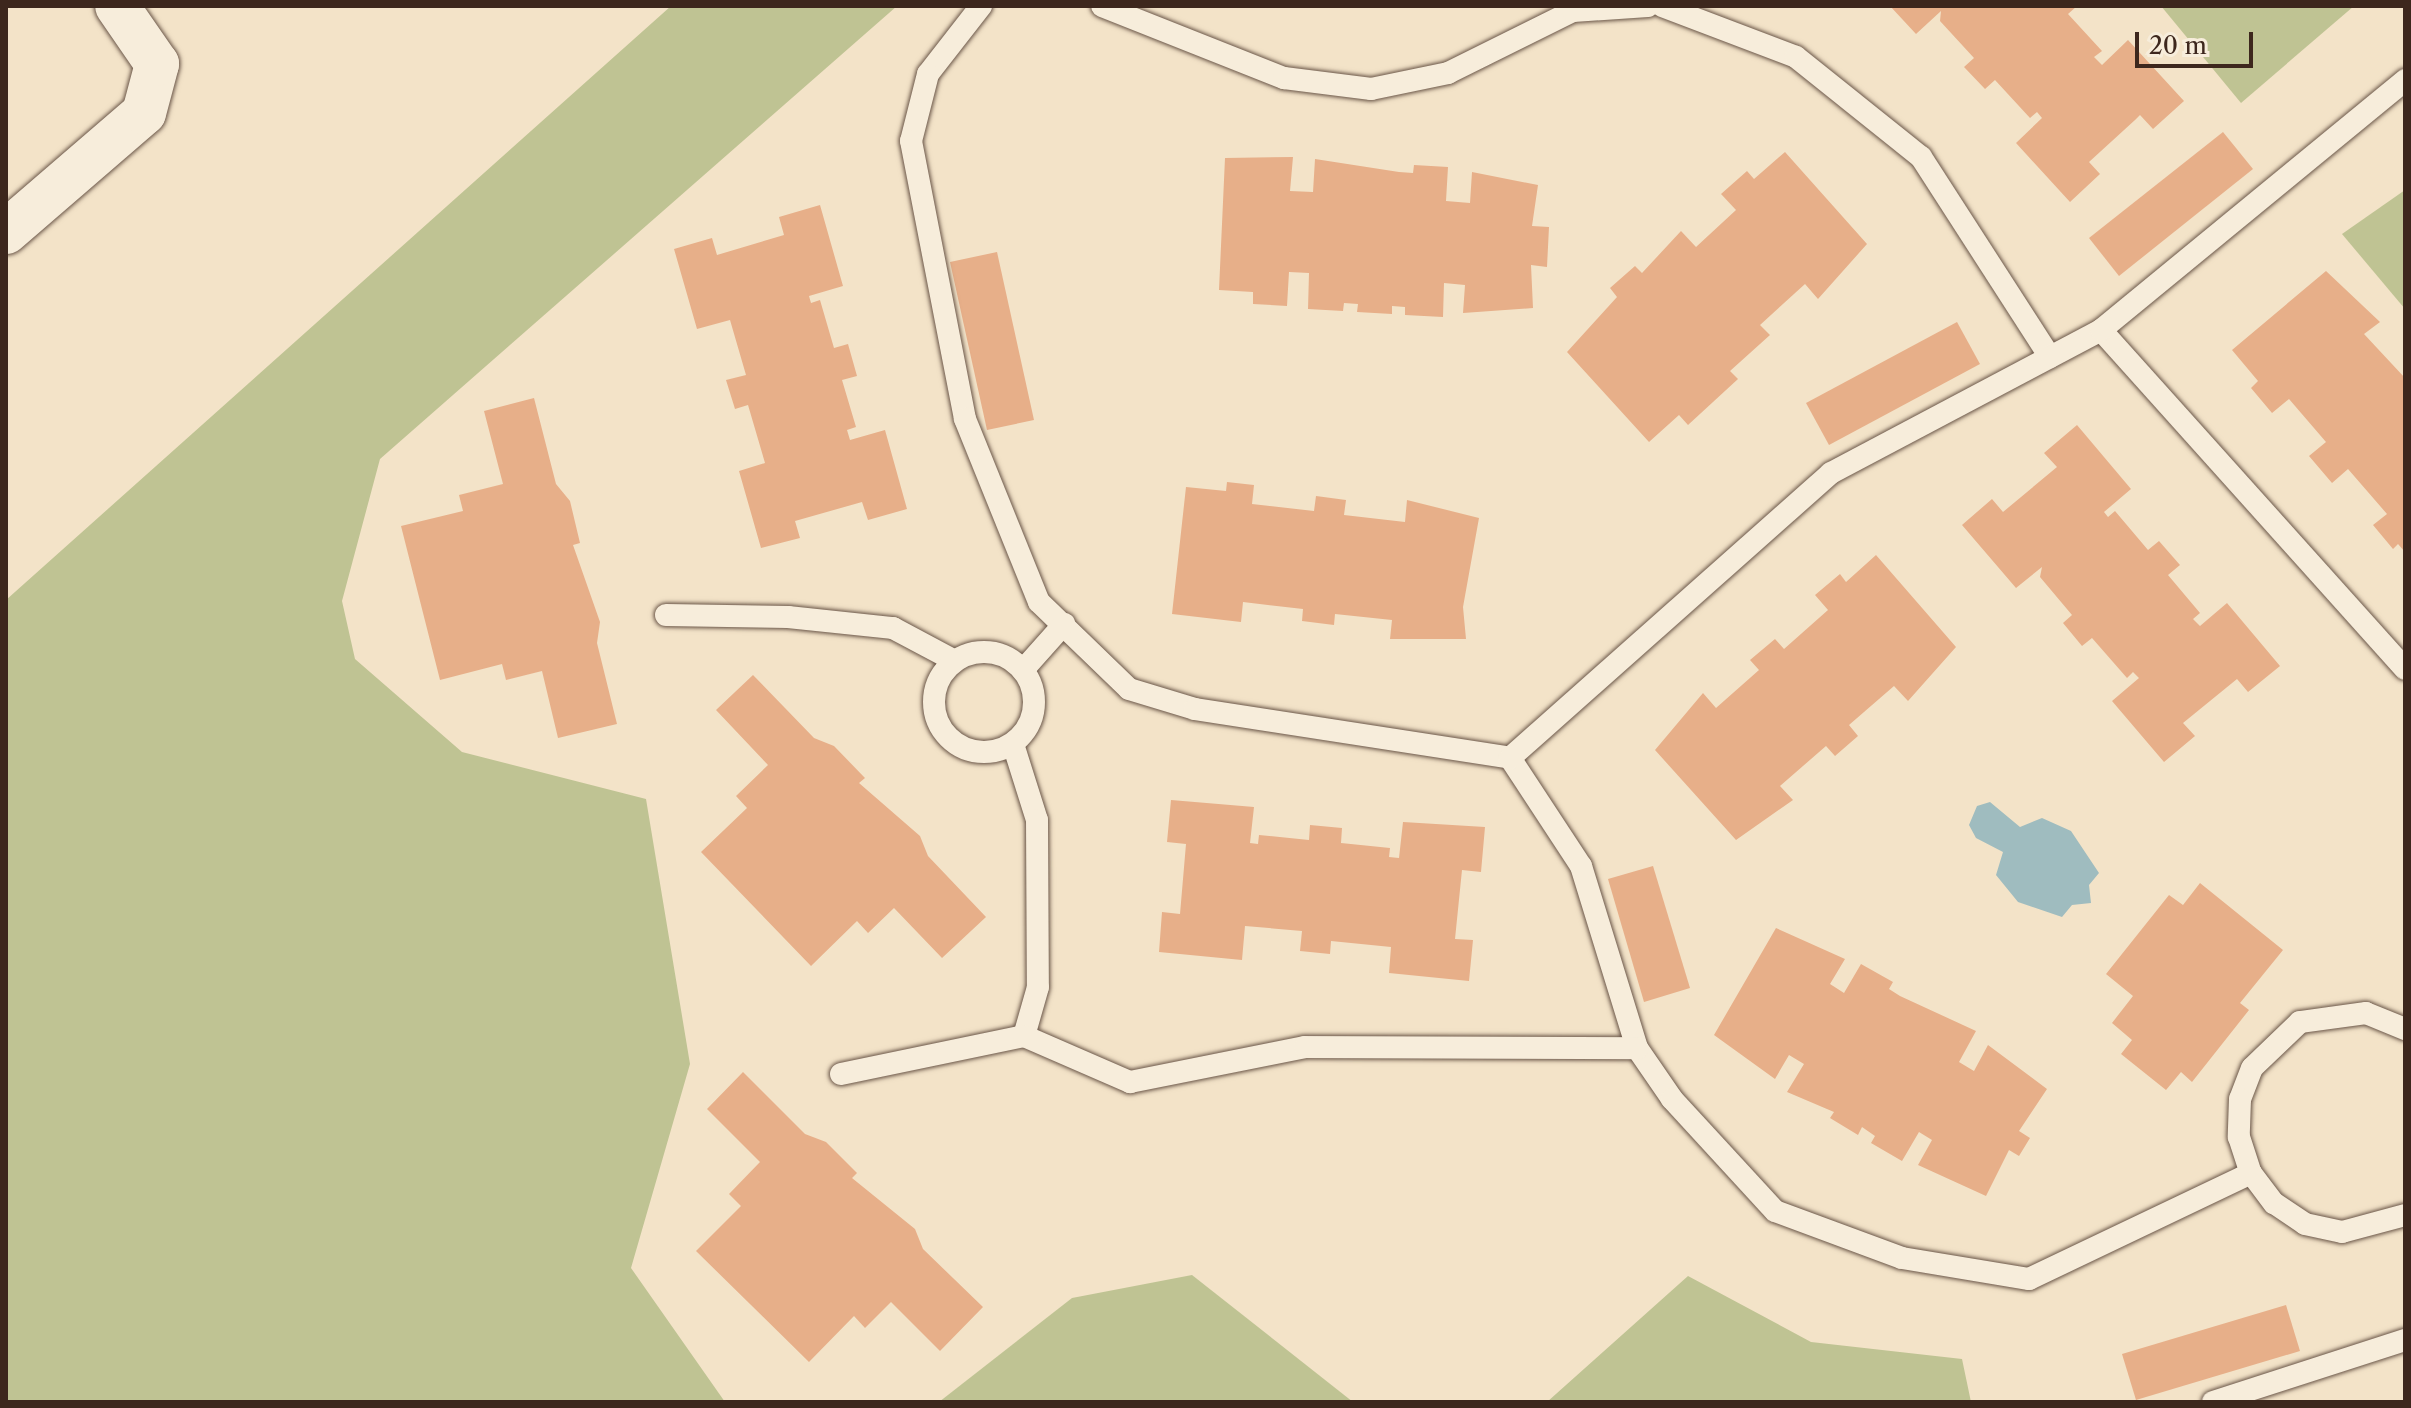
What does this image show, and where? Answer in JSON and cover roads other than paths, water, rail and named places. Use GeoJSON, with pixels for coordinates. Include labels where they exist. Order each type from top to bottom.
{"type":"FeatureCollection","features":[{"type":"Feature","properties":{"kind":"street"},"geometry":{"type":"LineString","coordinates":[[6,232],[144,113],[156,90],[157,64],[146,40],[117,6]]}},
{"type":"Feature","properties":{"kind":"lane"},"geometry":{"type":"LineString","coordinates":[[981,6],[928,74],[911,141],[965,419],[1039,602],[1129,689],[1195,709],[1510,758],[1581,866],[1637,1048],[1672,1099],[1775,1211],[1902,1258],[2029,1279],[2251,1173]]}},
{"type":"Feature","properties":{"kind":"lane"},"geometry":{"type":"LineString","coordinates":[[1102,6],[1284,78],[1371,89],[1448,73],[1573,11],[1648,6]]}},
{"type":"Feature","properties":{"kind":"lane"},"geometry":{"type":"LineString","coordinates":[[1662,6],[1796,57],[1921,157],[2050,357]]}},
{"type":"Feature","properties":{"kind":"lane"},"geometry":{"type":"LineString","coordinates":[[1510,758],[1831,473],[2101,330],[2405,80]]}},
{"type":"Feature","properties":{"kind":"lane"},"geometry":{"type":"LineString","coordinates":[[2101,330],[2405,669]]}},
{"type":"Feature","properties":{"kind":"lane"},"geometry":{"type":"LineString","coordinates":[[666,615],[893,628],[955,661]]}},
{"type":"Feature","properties":{"kind":"lane"},"geometry":{"type":"LineString","coordinates":[[1023,670],[1064,624]]}},
{"type":"Feature","properties":{"kind":"lane"},"geometry":{"type":"LineString","coordinates":[[1013,744],[979,752],[943,730],[935,689],[955,661],[983,651],[1023,670],[1035,701],[1013,744],[1037,820],[1038,987],[1024,1036]]}},
{"type":"Feature","properties":{"kind":"lane"},"geometry":{"type":"LineString","coordinates":[[2403,1023],[2333,1012],[2272,1041],[2240,1099],[2239,1137],[2251,1173],[2274,1203],[2305,1224],[2342,1232],[2405,1215]]}},
{"type":"Feature","properties":{"kind":"lane"},"geometry":{"type":"LineString","coordinates":[[841,1074],[1024,1036],[1130,1082],[1305,1047],[1637,1048]]}},
{"type":"Feature","properties":{"kind":"lane"},"geometry":{"type":"LineString","coordinates":[[2213,1402],[2405,1340]]}},
{"type":"Feature","properties":{"kind":"water"},"geometry":{"type":"Polygon","coordinates":[[[1990,802],[2020,827],[2042,818],[2071,831],[2099,873],[2089,885],[2091,903],[2072,905],[2062,917],[2018,902],[1996,875],[2003,852],[1976,838],[1969,825],[1977,806],[1990,802]]]}}]}
